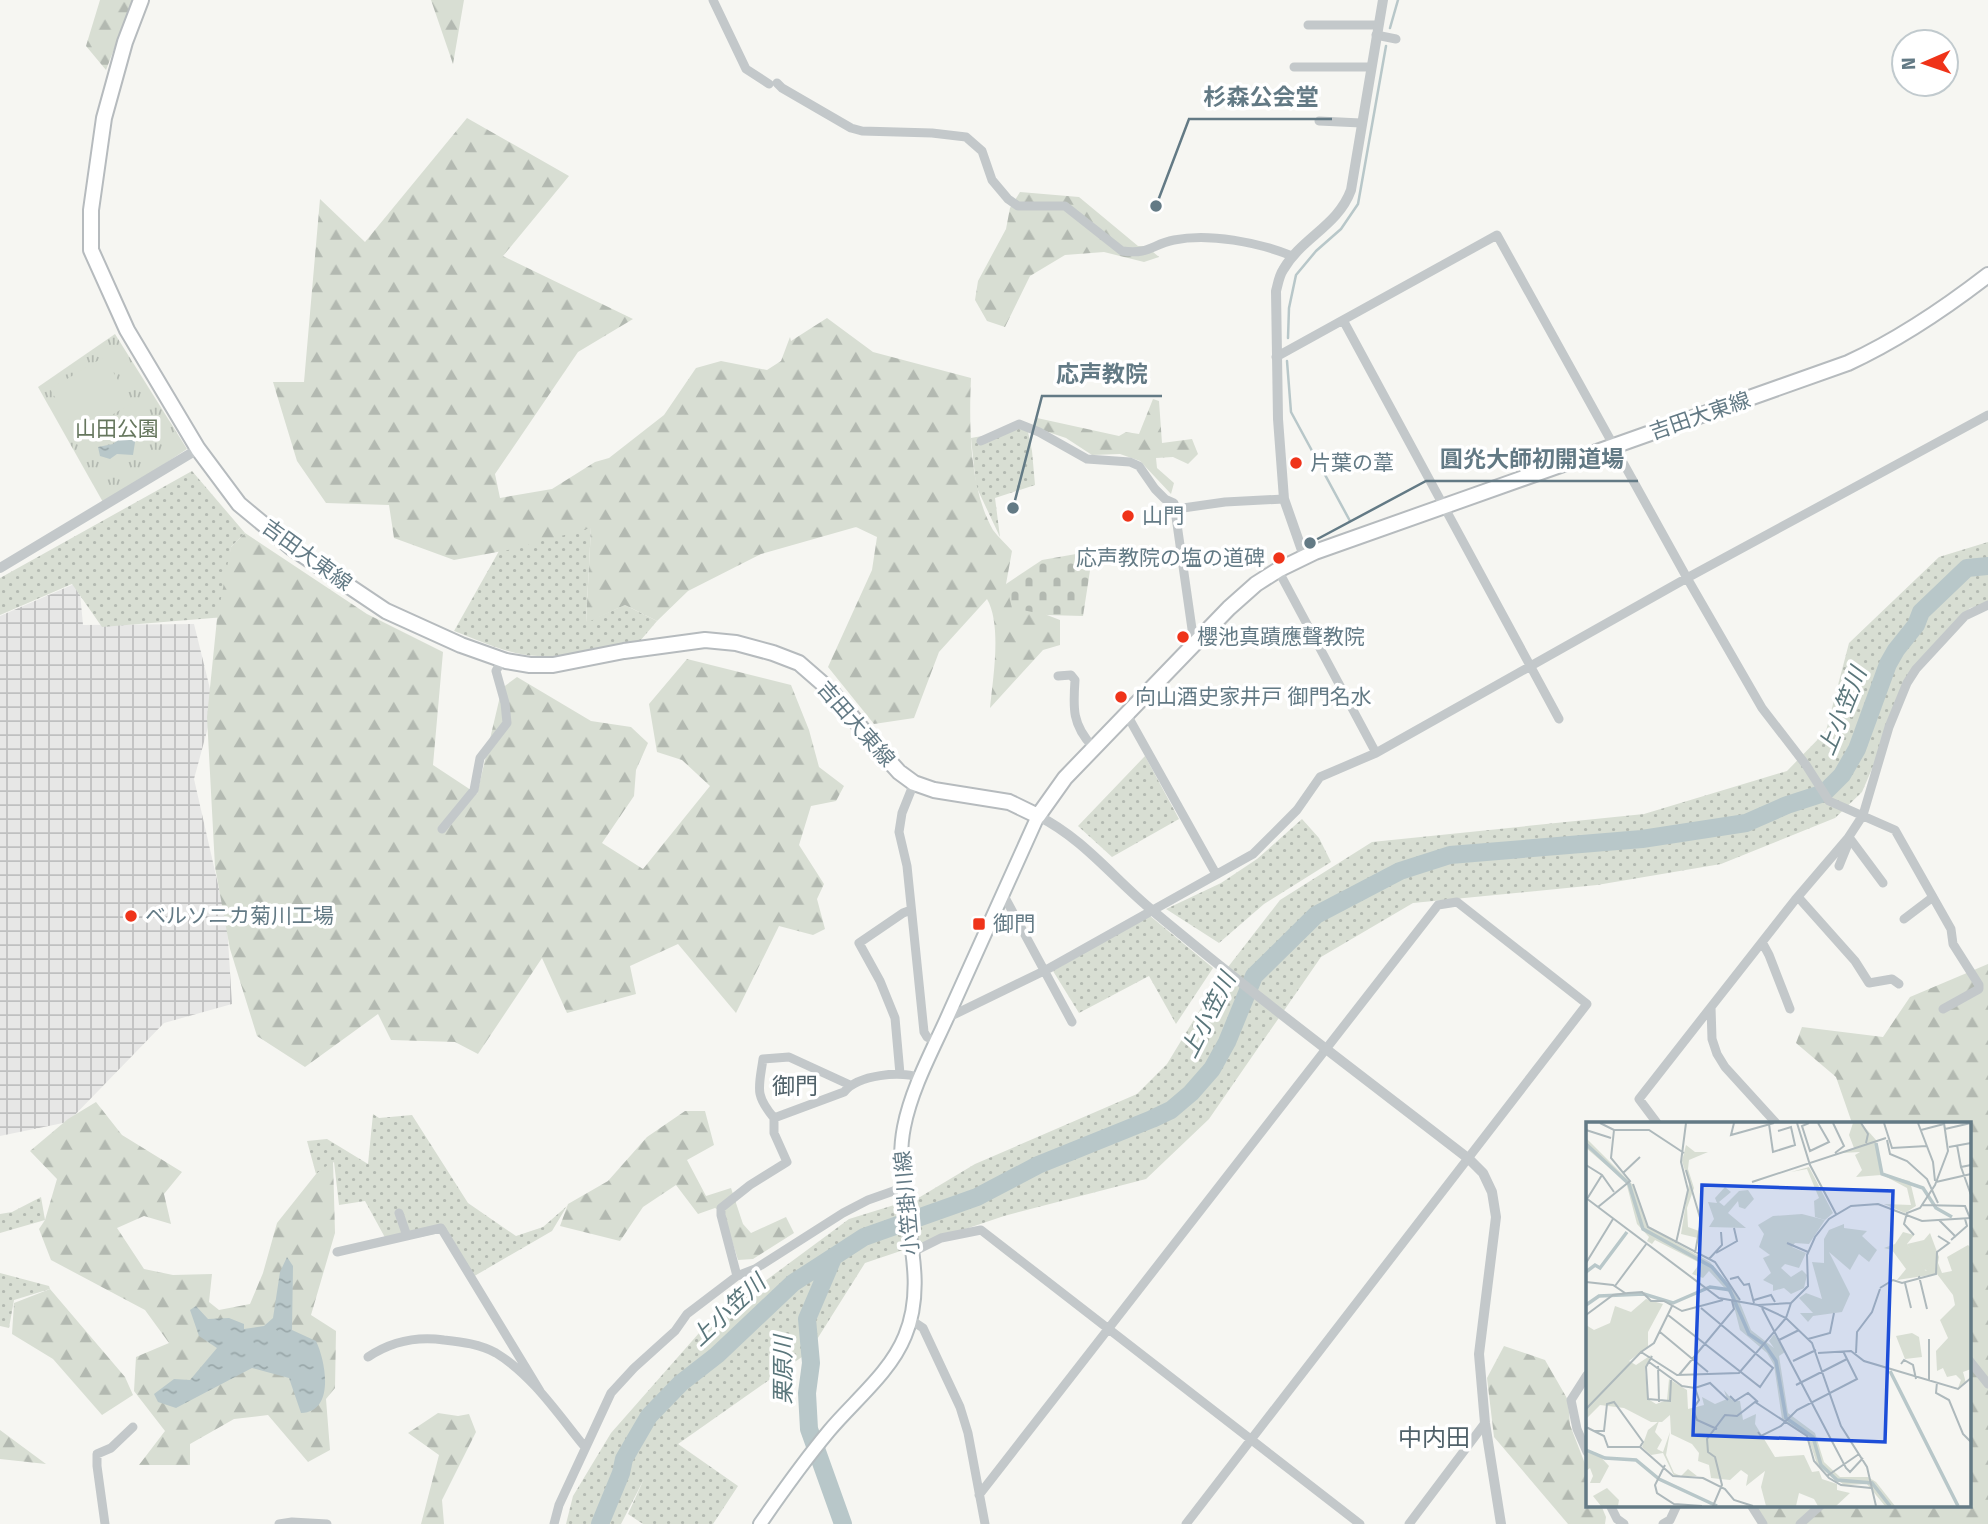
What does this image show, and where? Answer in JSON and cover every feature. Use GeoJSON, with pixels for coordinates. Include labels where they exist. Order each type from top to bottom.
{"type":"FeatureCollection","features":[{"type":"Feature","properties":{"kind":"main road","name":"吉田大東線"},"geometry":{"type":"LineString","coordinates":[[141,0],[125,42],[104,118],[91,210],[91,250],[127,330],[198,449],[239,504],[292,548],[386,611],[461,645],[502,660],[530,665],[553,665],[624,650],[705,640],[736,643],[799,663],[830,690],[880,752],[914,783],[1009,802],[1038,816],[1065,778],[1093,747],[1198,639],[1247,591],[1278,570],[1304,556],[1783,386],[1874,351],[1924,322],[1988,275]]}},
{"type":"Feature","properties":{"kind":"main road","name":"小笠掛川線"},"geometry":{"type":"LineString","coordinates":[[760,1524],[828,1432],[886,1367],[911,1321],[914,1297],[911,1249],[902,1192],[901,1147],[904,1126],[947,1018],[1038,816]]}},
{"type":"Feature","properties":{"kind":"street"},"geometry":{"type":"LineString","coordinates":[[713,0],[746,69],[851,128],[862,131],[966,137],[982,151],[992,180],[1008,199],[1018,206],[1065,206],[1122,251],[1133,253],[1151,250],[1168,241],[1206,236],[1276,250],[1292,256]]}},
{"type":"Feature","properties":{"kind":"street"},"geometry":{"type":"LineString","coordinates":[[1304,556],[1284,499],[1276,357],[1276,291],[1281,272],[1292,256],[1336,218],[1351,190],[1383,0]]}},
{"type":"Feature","properties":{"kind":"street"},"geometry":{"type":"LineString","coordinates":[[1308,25],[1376,30],[1396,39]]}},
{"type":"Feature","properties":{"kind":"street"},"geometry":{"type":"LineString","coordinates":[[1294,67],[1371,68]]}},
{"type":"Feature","properties":{"kind":"street"},"geometry":{"type":"LineString","coordinates":[[1319,121],[1361,122]]}},
{"type":"Feature","properties":{"kind":"street"},"geometry":{"type":"LineString","coordinates":[[1276,357],[1497,235],[1686,578],[1762,708],[1829,801],[1895,830],[1951,929],[1953,944],[1979,985],[1979,989],[1942,1009]]}},
{"type":"Feature","properties":{"kind":"street"},"geometry":{"type":"LineString","coordinates":[[1343,320],[1559,719]]}},
{"type":"Feature","properties":{"kind":"street"},"geometry":{"type":"LineString","coordinates":[[947,1018],[1046,970],[1253,854],[1297,810],[1320,777],[1376,752],[1686,578],[1988,415]]}},
{"type":"Feature","properties":{"kind":"street"},"geometry":{"type":"LineString","coordinates":[[981,441],[1019,424],[1087,459],[1130,462],[1139,466],[1155,489],[1165,499],[1174,503],[1192,629],[1198,639]]}},
{"type":"Feature","properties":{"kind":"street"},"geometry":{"type":"LineString","coordinates":[[0,568],[198,449]]}},
{"type":"Feature","properties":{"kind":"street"},"geometry":{"type":"LineString","coordinates":[[1176,509],[1225,502],[1284,499]]}},
{"type":"Feature","properties":{"kind":"street"},"geometry":{"type":"LineString","coordinates":[[1278,570],[1376,752]]}},
{"type":"Feature","properties":{"kind":"street"},"geometry":{"type":"LineString","coordinates":[[1839,866],[1849,839],[1863,815],[1889,727],[1907,683],[1925,658],[1965,616],[1988,605]]}},
{"type":"Feature","properties":{"kind":"street"},"geometry":{"type":"LineString","coordinates":[[442,830],[474,790],[480,758],[507,723],[505,703],[496,671],[502,660]]}},
{"type":"Feature","properties":{"kind":"street"},"geometry":{"type":"LineString","coordinates":[[1058,676],[1071,675],[1075,680],[1073,709],[1081,732],[1093,747]]}},
{"type":"Feature","properties":{"kind":"street"},"geometry":{"type":"LineString","coordinates":[[1126,713],[1216,874]]}},
{"type":"Feature","properties":{"kind":"street"},"geometry":{"type":"LineString","coordinates":[[914,783],[902,813],[899,832],[907,866],[924,1032],[927,1037],[937,1042]]}},
{"type":"Feature","properties":{"kind":"street"},"geometry":{"type":"LineString","coordinates":[[1038,816],[1054,824],[1074,840],[1221,967],[1469,1159],[1483,1173],[1492,1192],[1496,1217],[1479,1354],[1485,1423],[1501,1524]]}},
{"type":"Feature","properties":{"kind":"street"},"geometry":{"type":"LineString","coordinates":[[1849,839],[1883,883]]}},
{"type":"Feature","properties":{"kind":"street"},"geometry":{"type":"LineString","coordinates":[[1656,1122],[1639,1100],[1798,897],[1849,839]]}},
{"type":"Feature","properties":{"kind":"street"},"geometry":{"type":"LineString","coordinates":[[1003,894],[1072,1022]]}},
{"type":"Feature","properties":{"kind":"street"},"geometry":{"type":"LineString","coordinates":[[1798,897],[1855,961],[1869,983],[1892,979],[1899,984]]}},
{"type":"Feature","properties":{"kind":"street"},"geometry":{"type":"LineString","coordinates":[[1904,919],[1933,897]]}},
{"type":"Feature","properties":{"kind":"street"},"geometry":{"type":"LineString","coordinates":[[979,1495],[1438,905],[1457,902],[1587,1004],[1186,1524]]}},
{"type":"Feature","properties":{"kind":"street"},"geometry":{"type":"LineString","coordinates":[[900,1074],[895,1017],[880,981],[859,943],[911,910]]}},
{"type":"Feature","properties":{"kind":"street"},"geometry":{"type":"LineString","coordinates":[[1762,942],[1790,1009]]}},
{"type":"Feature","properties":{"kind":"street"},"geometry":{"type":"LineString","coordinates":[[1711,1007],[1712,1039],[1717,1055],[1775,1122]]}},
{"type":"Feature","properties":{"kind":"street"},"geometry":{"type":"LineString","coordinates":[[737,1276],[721,1215],[722,1208],[750,1185],[787,1162],[774,1133],[774,1118],[761,1102],[759,1092],[762,1059],[789,1058],[850,1085]]}},
{"type":"Feature","properties":{"kind":"street"},"geometry":{"type":"LineString","coordinates":[[774,1118],[844,1092],[850,1085],[874,1078],[900,1074],[921,1079]]}},
{"type":"Feature","properties":{"kind":"street"},"geometry":{"type":"LineString","coordinates":[[554,1524],[558,1505],[611,1392],[634,1367],[675,1331],[687,1314],[737,1276],[755,1269],[842,1213],[868,1200],[902,1192]]}},
{"type":"Feature","properties":{"kind":"street"},"geometry":{"type":"LineString","coordinates":[[399,1213],[407,1236]]}},
{"type":"Feature","properties":{"kind":"street"},"geometry":{"type":"LineString","coordinates":[[337,1252],[441,1228],[540,1391],[584,1446]]}},
{"type":"Feature","properties":{"kind":"street"},"geometry":{"type":"LineString","coordinates":[[911,1249],[941,1238],[981,1230],[1360,1524]]}},
{"type":"Feature","properties":{"kind":"street"},"geometry":{"type":"LineString","coordinates":[[911,1321],[923,1328],[960,1407],[968,1433],[985,1524]]}},
{"type":"Feature","properties":{"kind":"street"},"geometry":{"type":"LineString","coordinates":[[368,1357],[384,1347],[418,1337],[473,1343],[496,1353],[540,1391]]}},
{"type":"Feature","properties":{"kind":"street"},"geometry":{"type":"LineString","coordinates":[[1970,1361],[1988,1384]]}},
{"type":"Feature","properties":{"kind":"street"},"geometry":{"type":"LineString","coordinates":[[1586,1377],[1571,1400],[1577,1429],[1586,1450]]}},
{"type":"Feature","properties":{"kind":"street"},"geometry":{"type":"LineString","coordinates":[[1409,1524],[1485,1423]]}},
{"type":"Feature","properties":{"kind":"street"},"geometry":{"type":"LineString","coordinates":[[105,1524],[97,1454],[111,1448],[133,1427]]}},
{"type":"Feature","properties":{"kind":"street"},"geometry":{"type":"LineString","coordinates":[[1610,1506],[1618,1523]]}},
{"type":"Feature","properties":{"kind":"street"},"geometry":{"type":"LineString","coordinates":[[1663,1524],[1670,1520],[1677,1506]]}},
{"type":"Feature","properties":{"kind":"street"},"geometry":{"type":"LineString","coordinates":[[1752,1506],[1763,1524]]}},
{"type":"Feature","properties":{"kind":"street"},"geometry":{"type":"LineString","coordinates":[[1800,1524],[1820,1506]]}},
{"type":"Feature","properties":{"kind":"street"},"geometry":{"type":"LineString","coordinates":[[279,1524],[327,1524]]}},
{"type":"Feature","properties":{"kind":"shaded area"},"geometry":{"type":"Polygon","coordinates":[[[79,582],[83,625],[194,624],[214,705],[194,779],[227,924],[232,1004],[164,1023],[68,1122],[0,1136],[0,616],[79,582]]]}},
{"type":"Feature","properties":{"kind":"green space"},"geometry":{"type":"Polygon","coordinates":[[[100,0],[133,0],[106,70],[86,46],[100,0]]]}},
{"type":"Feature","properties":{"kind":"green space"},"geometry":{"type":"Polygon","coordinates":[[[431,0],[464,0],[453,64],[431,0]]]}},
{"type":"Feature","properties":{"kind":"green space"},"geometry":{"type":"Polygon","coordinates":[[[467,118],[569,176],[503,256],[633,319],[578,352],[495,474],[500,498],[552,489],[595,462],[609,458],[664,415],[696,368],[721,361],[767,370],[781,361],[790,337],[791,341],[827,318],[873,352],[971,378],[970,416],[975,476],[985,513],[993,530],[1012,551],[1006,584],[1047,615],[1060,620],[1060,645],[1043,650],[990,708],[995,637],[992,610],[987,599],[939,652],[914,718],[874,724],[828,667],[872,570],[877,537],[856,527],[761,554],[688,591],[657,621],[625,605],[586,623],[591,528],[508,550],[454,560],[394,538],[389,505],[326,503],[297,461],[273,382],[304,382],[320,199],[365,242],[467,118]]]}},
{"type":"Feature","properties":{"kind":"green space"},"geometry":{"type":"Polygon","coordinates":[[[1020,192],[1079,197],[1138,246],[1146,246],[1159,257],[1144,262],[1104,252],[1065,255],[1030,276],[1005,327],[987,321],[975,300],[978,281],[1006,229],[1010,208],[1020,192]]]}},
{"type":"Feature","properties":{"kind":"green space","name":"山田公園"},"geometry":{"type":"Polygon","coordinates":[[[115,334],[187,449],[104,504],[38,387],[115,334]]]}},
{"type":"Feature","properties":{"kind":"green space"},"geometry":{"type":"Polygon","coordinates":[[[104,357],[132,403],[78,435],[50,389],[104,357]]]}},
{"type":"Feature","properties":{"kind":"green space"},"geometry":{"type":"Polygon","coordinates":[[[1153,399],[1159,401],[1162,443],[1192,439],[1198,454],[1188,464],[1173,457],[1156,458],[1157,468],[1174,483],[1171,494],[1140,461],[1120,454],[1092,455],[1066,438],[1033,427],[1037,418],[1119,436],[1126,432],[1139,434],[1153,399]]]}},
{"type":"Feature","properties":{"kind":"green space"},"geometry":{"type":"Polygon","coordinates":[[[1014,426],[1027,427],[1035,485],[995,498],[1000,537],[976,486],[971,438],[1014,426]]]}},
{"type":"Feature","properties":{"kind":"green space"},"geometry":{"type":"Polygon","coordinates":[[[192,471],[245,533],[231,547],[225,617],[102,627],[72,584],[0,615],[0,578],[192,471]]]}},
{"type":"Feature","properties":{"kind":"green space"},"geometry":{"type":"Polygon","coordinates":[[[591,527],[586,622],[625,605],[657,621],[640,641],[577,654],[538,656],[506,650],[454,631],[499,551],[591,527]]]}},
{"type":"Feature","properties":{"kind":"green space"},"geometry":{"type":"Polygon","coordinates":[[[245,533],[367,614],[443,652],[433,765],[477,794],[502,688],[517,677],[591,721],[631,727],[648,743],[636,770],[634,796],[602,843],[643,869],[710,786],[682,760],[657,752],[649,704],[687,659],[791,685],[809,730],[819,767],[844,786],[836,801],[811,806],[799,845],[824,884],[817,899],[825,929],[813,935],[779,926],[736,1013],[678,944],[630,966],[636,994],[567,1013],[542,958],[478,1054],[455,1042],[391,1040],[378,1014],[305,1067],[257,1036],[230,949],[215,867],[207,717],[217,619],[231,547],[245,533]]]}},
{"type":"Feature","properties":{"kind":"green space"},"geometry":{"type":"Polygon","coordinates":[[[1988,542],[1988,604],[1970,608],[1913,674],[1862,792],[1835,818],[1721,864],[1597,885],[1413,903],[1321,957],[1209,1119],[1146,1179],[1004,1216],[865,1263],[809,1352],[678,1444],[738,1486],[713,1524],[643,1524],[628,1514],[644,1479],[621,1524],[566,1524],[573,1496],[611,1433],[707,1324],[849,1219],[920,1197],[975,1164],[1137,1094],[1167,1064],[1218,980],[1280,900],[1372,842],[1644,814],[1787,771],[1826,731],[1849,643],[1939,557],[1988,542]]]}},
{"type":"Feature","properties":{"kind":"green space"},"geometry":{"type":"Polygon","coordinates":[[[1093,551],[1083,616],[1047,615],[1012,608],[1006,584],[1042,560],[1093,551]]]}},
{"type":"Feature","properties":{"kind":"green space"},"geometry":{"type":"Polygon","coordinates":[[[1145,756],[1179,819],[1112,857],[1078,826],[1145,756]]]}},
{"type":"Feature","properties":{"kind":"green space"},"geometry":{"type":"Polygon","coordinates":[[[1302,819],[1319,838],[1331,862],[1264,904],[1219,943],[1166,909],[1221,883],[1257,859],[1302,819]]]}},
{"type":"Feature","properties":{"kind":"green space"},"geometry":{"type":"Polygon","coordinates":[[[1149,915],[1213,968],[1176,1024],[1149,976],[1079,1013],[1053,971],[1149,915]]]}},
{"type":"Feature","properties":{"kind":"green space"},"geometry":{"type":"Polygon","coordinates":[[[1988,964],[1988,1524],[1763,1524],[1754,1506],[1970,1506],[1970,1122],[1852,1122],[1836,1077],[1796,1043],[1802,1027],[1883,1037],[1910,997],[1988,964]]]}},
{"type":"Feature","properties":{"kind":"green space"},"geometry":{"type":"Polygon","coordinates":[[[96,1102],[122,1135],[182,1172],[164,1194],[171,1224],[144,1216],[117,1228],[144,1269],[173,1275],[212,1274],[209,1302],[219,1310],[250,1304],[263,1273],[277,1223],[316,1174],[333,1161],[335,1233],[311,1315],[336,1331],[335,1388],[326,1399],[330,1450],[308,1462],[268,1415],[234,1419],[190,1444],[190,1465],[139,1465],[165,1431],[134,1391],[136,1357],[169,1343],[145,1310],[51,1260],[39,1229],[45,1220],[57,1179],[30,1151],[68,1119],[96,1102]]]}},
{"type":"Feature","properties":{"kind":"green space"},"geometry":{"type":"Polygon","coordinates":[[[685,1111],[705,1111],[714,1145],[687,1160],[706,1196],[731,1188],[743,1224],[751,1233],[786,1217],[794,1233],[753,1259],[738,1260],[723,1212],[715,1208],[698,1214],[676,1185],[643,1207],[620,1241],[560,1226],[568,1204],[608,1181],[647,1137],[685,1111]]]}},
{"type":"Feature","properties":{"kind":"green space"},"geometry":{"type":"Polygon","coordinates":[[[373,1114],[379,1118],[412,1115],[468,1203],[516,1236],[543,1227],[567,1206],[552,1231],[471,1278],[440,1233],[388,1243],[365,1201],[339,1205],[334,1162],[316,1174],[307,1141],[327,1139],[368,1164],[373,1114]]]}},
{"type":"Feature","properties":{"kind":"green space"},"geometry":{"type":"Polygon","coordinates":[[[41,1197],[45,1220],[0,1233],[0,1214],[12,1212],[41,1197]]]}},
{"type":"Feature","properties":{"kind":"green space"},"geometry":{"type":"Polygon","coordinates":[[[0,1273],[49,1286],[50,1289],[14,1300],[9,1328],[0,1326],[0,1273]]]}},
{"type":"Feature","properties":{"kind":"green space"},"geometry":{"type":"Polygon","coordinates":[[[50,1289],[125,1377],[133,1395],[102,1415],[53,1359],[12,1334],[14,1303],[50,1289]]]}},
{"type":"Feature","properties":{"kind":"green space"},"geometry":{"type":"Polygon","coordinates":[[[1504,1346],[1545,1360],[1568,1400],[1570,1425],[1586,1466],[1586,1506],[1601,1506],[1606,1517],[1605,1524],[1568,1524],[1494,1437],[1487,1378],[1504,1346]]]}},
{"type":"Feature","properties":{"kind":"green space"},"geometry":{"type":"Polygon","coordinates":[[[438,1413],[458,1416],[469,1414],[476,1432],[442,1500],[444,1524],[421,1524],[439,1455],[408,1433],[438,1413]]]}},
{"type":"Feature","properties":{"kind":"green space"},"geometry":{"type":"Polygon","coordinates":[[[0,1430],[46,1464],[0,1459],[0,1430]]]}},
{"type":"Feature","properties":{"kind":"water"},"geometry":{"type":"Polygon","coordinates":[[[129,431],[136,436],[133,455],[117,454],[110,459],[100,456],[98,447],[113,444],[129,431]]]}},
{"type":"Feature","properties":{"kind":"water"},"geometry":{"type":"Polygon","coordinates":[[[287,1257],[293,1266],[292,1330],[316,1341],[323,1361],[325,1385],[319,1404],[312,1410],[301,1413],[289,1378],[252,1368],[176,1408],[158,1402],[154,1394],[174,1379],[190,1380],[217,1348],[199,1336],[190,1310],[196,1306],[208,1319],[229,1318],[244,1324],[244,1329],[264,1326],[273,1318],[280,1272],[287,1257]]]}},
{"type":"Feature","properties":{"kind":"waterway"},"geometry":{"type":"LineString","coordinates":[[1390,28],[1398,0]]}},
{"type":"Feature","properties":{"kind":"waterway"},"geometry":{"type":"LineString","coordinates":[[1288,338],[1289,308],[1296,275],[1316,251],[1341,229],[1358,204],[1386,46]]}},
{"type":"Feature","properties":{"kind":"waterway"},"geometry":{"type":"LineString","coordinates":[[1287,361],[1291,412],[1350,521]]}},
{"type":"Feature","properties":{"kind":"waterway","name":"上小笠川"},"geometry":{"type":"LineString","coordinates":[[600,1524],[624,1459],[649,1416],[681,1383],[717,1355],[793,1283],[864,1237],[977,1197],[1038,1165],[1171,1110],[1191,1093],[1212,1069],[1227,1042],[1254,976],[1316,915],[1400,871],[1450,855],[1642,839],[1746,823],[1824,793],[1842,775],[1857,749],[1888,664],[1916,625],[1921,612],[1967,568],[1988,566]]}},
{"type":"Feature","properties":{"kind":"waterway","name":"栗原川"},"geometry":{"type":"LineString","coordinates":[[833,1258],[807,1319],[811,1363],[807,1393],[809,1429],[843,1524]]}},
{"type":"Feature","properties":{"kind":"place","name":"杉森公会堂"},"geometry":{"type":"Point","coordinates":[1156,206]}},
{"type":"Feature","properties":{"kind":"place","name":"片葉の葦"},"geometry":{"type":"Point","coordinates":[1296,463]}},
{"type":"Feature","properties":{"kind":"place","name":"応声教院"},"geometry":{"type":"Point","coordinates":[1013,508]}},
{"type":"Feature","properties":{"kind":"place","name":"山門"},"geometry":{"type":"Point","coordinates":[1128,516]}},
{"type":"Feature","properties":{"kind":"place","name":"圓灮大師初開道場"},"geometry":{"type":"Point","coordinates":[1310,543]}},
{"type":"Feature","properties":{"kind":"place","name":"応声教院の塩の道碑"},"geometry":{"type":"Point","coordinates":[1279,558]}},
{"type":"Feature","properties":{"kind":"place","name":"櫻池真蹟應聲教院"},"geometry":{"type":"Point","coordinates":[1183,637]}},
{"type":"Feature","properties":{"kind":"place","name":"向山酒史家井戸 御門名水"},"geometry":{"type":"Point","coordinates":[1121,697]}},
{"type":"Feature","properties":{"kind":"place","name":"ベルソニカ菊川工場"},"geometry":{"type":"Point","coordinates":[131,916]}},
{"type":"Feature","properties":{"kind":"place","name":"御門"},"geometry":{"type":"Point","coordinates":[979,924]}},
{"type":"Feature","properties":{"kind":"district","name":"御門"},"geometry":{"type":"Point","coordinates":[795,1086]}},
{"type":"Feature","properties":{"kind":"district","name":"中内田"},"geometry":{"type":"Point","coordinates":[1434,1438]}}]}
